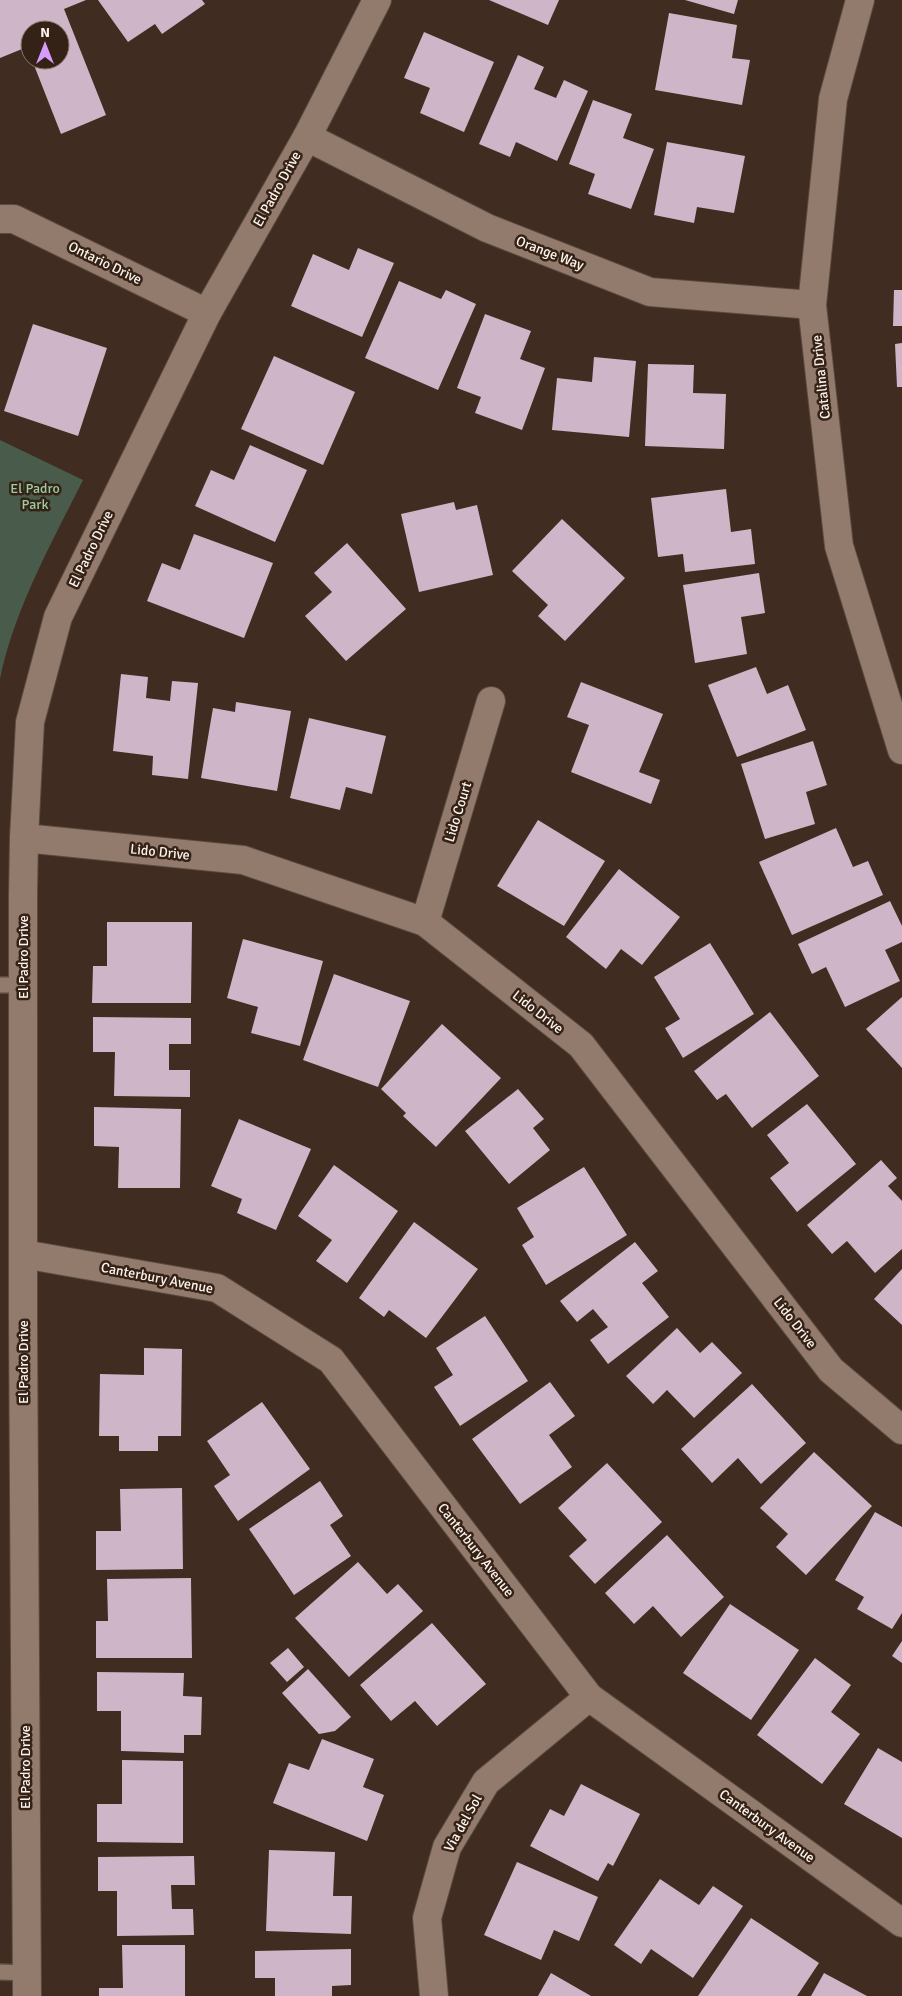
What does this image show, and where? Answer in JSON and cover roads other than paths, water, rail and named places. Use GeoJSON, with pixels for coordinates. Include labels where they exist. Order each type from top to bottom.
{"type":"FeatureCollection","features":[{"type":"Feature","properties":{"kind":"street","name":"El Padro Drive"},"geometry":{"type":"LineString","coordinates":[[27,1985],[23,1254],[12,985],[24,838],[30,722],[58,617],[207,313],[307,137],[377,0]]}},
{"type":"Feature","properties":{"kind":"street","name":"Catalina Drive"},"geometry":{"type":"LineString","coordinates":[[860,0],[833,99],[812,305],[839,546],[902,750]]}},
{"type":"Feature","properties":{"kind":"street","name":"Orange Way"},"geometry":{"type":"LineString","coordinates":[[307,137],[487,228],[650,292],[812,305]]}},
{"type":"Feature","properties":{"kind":"street","name":"Ontario Drive"},"geometry":{"type":"LineString","coordinates":[[0,219],[14,219],[207,313]]}},
{"type":"Feature","properties":{"kind":"street","name":"Lido Court"},"geometry":{"type":"LineString","coordinates":[[425,922],[491,701]]}},
{"type":"Feature","properties":{"kind":"street","name":"Lido Drive"},"geometry":{"type":"LineString","coordinates":[[24,838],[243,860],[425,922],[581,1045],[831,1370],[902,1430]]}},
{"type":"Feature","properties":{"kind":"street","name":"Canterbury Avenue"},"geometry":{"type":"LineString","coordinates":[[23,1254],[217,1288],[331,1360],[590,1697],[902,1923]]}},
{"type":"Feature","properties":{"kind":"street","name":"Via del Sol"},"geometry":{"type":"LineString","coordinates":[[434,1996],[427,1918],[447,1847],[486,1782],[590,1697]]}},
{"type":"Feature","properties":{"kind":"lane"},"geometry":{"type":"LineString","coordinates":[[0,1972],[27,1985]]}},
{"type":"Feature","properties":{"kind":"park label","name":"El Padro Park"},"geometry":{"type":"Point","coordinates":[35,496]}}]}
